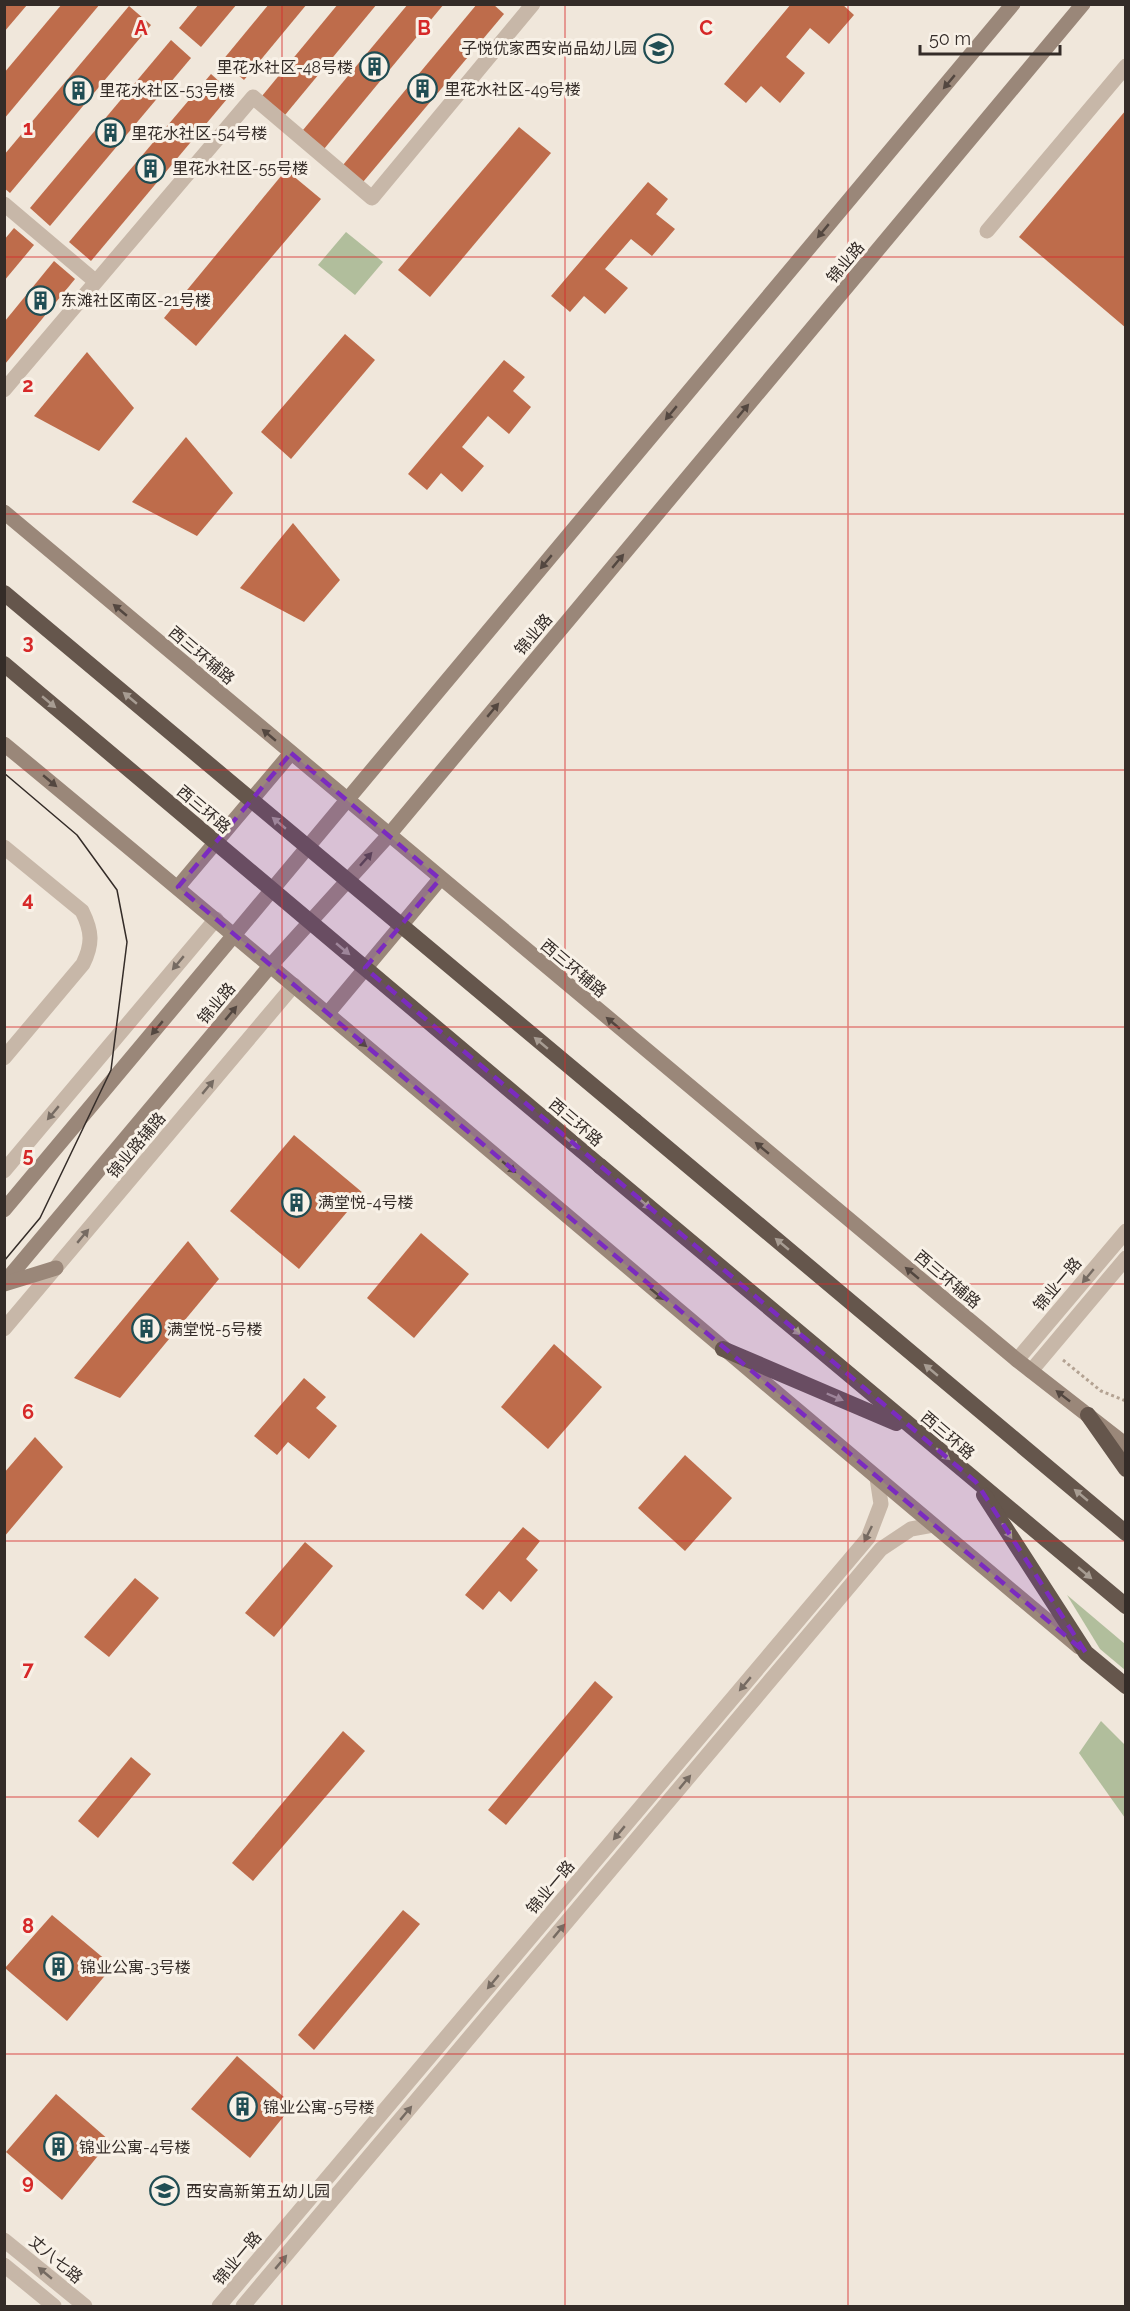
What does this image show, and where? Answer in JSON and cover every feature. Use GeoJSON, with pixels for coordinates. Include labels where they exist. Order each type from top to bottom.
{"type":"FeatureCollection","features":[{"type":"Feature","properties":{"kind":"highway"},"geometry":{"type":"LineString","coordinates":[[4,593],[1125,1533]]}},
{"type":"Feature","properties":{"kind":"highway","name":"西三环路"},"geometry":{"type":"LineString","coordinates":[[4,664],[1125,1606]]}},
{"type":"Feature","properties":{"kind":"highway"},"geometry":{"type":"LineString","coordinates":[[723,1349],[913,1430]]}},
{"type":"Feature","properties":{"kind":"highway"},"geometry":{"type":"LineString","coordinates":[[1088,1415],[1125,1469]]}},
{"type":"Feature","properties":{"kind":"highway"},"geometry":{"type":"LineString","coordinates":[[976,1482],[1086,1653],[1125,1686]]}},
{"type":"Feature","properties":{"kind":"main road","name":"锦业路"},"geometry":{"type":"LineString","coordinates":[[4,1210],[1013,4]]}},
{"type":"Feature","properties":{"kind":"main road","name":"锦业路"},"geometry":{"type":"LineString","coordinates":[[4,1284],[271,965],[388,836],[1083,4]]}},
{"type":"Feature","properties":{"kind":"main road","name":"西三环辅路"},"geometry":{"type":"LineString","coordinates":[[4,512],[388,836],[1017,1360],[1125,1445]]}},
{"type":"Feature","properties":{"kind":"main road"},"geometry":{"type":"LineString","coordinates":[[4,744],[271,965],[723,1349],[1086,1653]]}},
{"type":"Feature","properties":{"kind":"main road"},"geometry":{"type":"LineString","coordinates":[[178,887],[291,753]]}},
{"type":"Feature","properties":{"kind":"main road"},"geometry":{"type":"LineString","coordinates":[[328,1013],[440,879]]}},
{"type":"Feature","properties":{"kind":"main road"},"geometry":{"type":"LineString","coordinates":[[4,1284],[56,1268]]}},
{"type":"Feature","properties":{"kind":"street"},"geometry":{"type":"LineString","coordinates":[[4,390],[253,97],[372,198],[530,5]]}},
{"type":"Feature","properties":{"kind":"street"},"geometry":{"type":"LineString","coordinates":[[987,231],[1125,66]]}},
{"type":"Feature","properties":{"kind":"street"},"geometry":{"type":"LineString","coordinates":[[4,204],[95,281]]}},
{"type":"Feature","properties":{"kind":"street"},"geometry":{"type":"LineString","coordinates":[[4,847],[82,911],[89,925],[92,946],[83,963],[4,1058]]}},
{"type":"Feature","properties":{"kind":"street"},"geometry":{"type":"LineString","coordinates":[[4,1171],[216,919]]}},
{"type":"Feature","properties":{"kind":"street","name":"锦业路辅路"},"geometry":{"type":"LineString","coordinates":[[4,1329],[294,985]]}},
{"type":"Feature","properties":{"kind":"street","name":"锦业一路"},"geometry":{"type":"LineString","coordinates":[[1017,1360],[1125,1231]]}},
{"type":"Feature","properties":{"kind":"street"},"geometry":{"type":"LineString","coordinates":[[1031,1371],[1125,1258]]}},
{"type":"Feature","properties":{"kind":"street","name":"锦业一路"},"geometry":{"type":"LineString","coordinates":[[219,2307],[868,1538],[881,1504],[877,1478]]}},
{"type":"Feature","properties":{"kind":"street"},"geometry":{"type":"LineString","coordinates":[[243,2307],[881,1549],[912,1529],[933,1525]]}},
{"type":"Feature","properties":{"kind":"street","name":"丈八七路"},"geometry":{"type":"LineString","coordinates":[[4,2240],[85,2307]]}},
{"type":"Feature","properties":{"kind":"street"},"geometry":{"type":"LineString","coordinates":[[4,2265],[54,2307]]}},
{"type":"Feature","properties":{"kind":"path"},"geometry":{"type":"LineString","coordinates":[[1050,1348],[1101,1391],[1125,1401]]}},
{"type":"Feature","properties":{"kind":"highlighted area"},"geometry":{"type":"Polygon","coordinates":[[[291,753],[440,879],[365,968],[976,1482],[1086,1653],[178,887],[291,753]]]}},
{"type":"Feature","properties":{"kind":"green space"},"geometry":{"type":"Polygon","coordinates":[[[346,232],[383,262],[355,295],[318,265],[346,232]]]}},
{"type":"Feature","properties":{"kind":"green space"},"geometry":{"type":"Polygon","coordinates":[[[1067,1595],[1125,1644],[1125,1670],[1100,1649],[1067,1595]]]}},
{"type":"Feature","properties":{"kind":"green space"},"geometry":{"type":"Polygon","coordinates":[[[1101,1721],[1125,1745],[1125,1818],[1079,1753],[1101,1721]]]}},
{"type":"Feature","properties":{"kind":"building"},"geometry":{"type":"Polygon","coordinates":[[[62,4],[100,4],[4,119],[4,73],[62,4]]]}},
{"type":"Feature","properties":{"kind":"building"},"geometry":{"type":"Polygon","coordinates":[[[199,4],[237,4],[201,47],[179,28],[199,4]]]}},
{"type":"Feature","properties":{"kind":"building"},"geometry":{"type":"Polygon","coordinates":[[[269,4],[307,4],[244,80],[222,61],[269,4]]]}},
{"type":"Feature","properties":{"kind":"building"},"geometry":{"type":"Polygon","coordinates":[[[338,4],[377,4],[285,115],[262,96],[338,4]]]}},
{"type":"Feature","properties":{"kind":"building","name":"里花水社区-48号楼"},"geometry":{"type":"Polygon","coordinates":[[[408,4],[444,4],[324,149],[303,130],[408,4]]]}},
{"type":"Feature","properties":{"kind":"building","name":"里花水社区-49号楼"},"geometry":{"type":"Polygon","coordinates":[[[477,4],[493,4],[504,14],[363,182],[343,165],[477,4]]]}},
{"type":"Feature","properties":{"kind":"building"},"geometry":{"type":"Polygon","coordinates":[[[791,4],[842,4],[854,15],[829,44],[810,28],[786,57],[805,73],[780,103],[761,86],[746,103],[724,84],[791,4]]]}},
{"type":"Feature","properties":{"kind":"building"},"geometry":{"type":"Polygon","coordinates":[[[4,5],[27,5],[4,32],[4,5]]]}},
{"type":"Feature","properties":{"kind":"building","name":"里花水社区-53号楼"},"geometry":{"type":"Polygon","coordinates":[[[129,6],[151,25],[10,193],[4,188],[4,155],[129,6]]]}},
{"type":"Feature","properties":{"kind":"building","name":"里花水社区-54号楼"},"geometry":{"type":"Polygon","coordinates":[[[171,40],[191,58],[50,226],[30,208],[171,40]]]}},
{"type":"Feature","properties":{"kind":"building","name":"里花水社区-55号楼"},"geometry":{"type":"Polygon","coordinates":[[[211,74],[232,93],[91,261],[69,242],[211,74]]]}},
{"type":"Feature","properties":{"kind":"building"},"geometry":{"type":"Polygon","coordinates":[[[1126,110],[1126,328],[1019,237],[1126,110]]]}},
{"type":"Feature","properties":{"kind":"building"},"geometry":{"type":"Polygon","coordinates":[[[519,127],[551,153],[430,297],[398,270],[519,127]]]}},
{"type":"Feature","properties":{"kind":"building"},"geometry":{"type":"Polygon","coordinates":[[[286,170],[321,199],[196,346],[164,318],[286,170]]]}},
{"type":"Feature","properties":{"kind":"building"},"geometry":{"type":"Polygon","coordinates":[[[648,182],[668,199],[656,214],[675,229],[652,256],[631,239],[605,269],[628,288],[605,314],[584,296],[570,312],[551,296],[648,182]]]}},
{"type":"Feature","properties":{"kind":"building"},"geometry":{"type":"Polygon","coordinates":[[[14,228],[34,245],[4,281],[4,240],[14,228]]]}},
{"type":"Feature","properties":{"kind":"building","name":"东滩社区南区-21号楼"},"geometry":{"type":"Polygon","coordinates":[[[54,261],[75,279],[5,364],[5,321],[54,261]]]}},
{"type":"Feature","properties":{"kind":"building"},"geometry":{"type":"Polygon","coordinates":[[[345,334],[375,360],[291,459],[261,432],[345,334]]]}},
{"type":"Feature","properties":{"kind":"building"},"geometry":{"type":"Polygon","coordinates":[[[87,352],[134,408],[99,451],[34,416],[87,352]]]}},
{"type":"Feature","properties":{"kind":"building"},"geometry":{"type":"Polygon","coordinates":[[[504,360],[525,377],[513,391],[531,407],[509,434],[488,416],[462,447],[484,466],[462,492],[441,473],[427,490],[408,474],[504,360]]]}},
{"type":"Feature","properties":{"kind":"building"},"geometry":{"type":"Polygon","coordinates":[[[186,437],[233,493],[197,536],[132,502],[186,437]]]}},
{"type":"Feature","properties":{"kind":"building"},"geometry":{"type":"Polygon","coordinates":[[[293,523],[340,580],[304,622],[240,588],[293,523]]]}},
{"type":"Feature","properties":{"kind":"building","name":"满堂悦-4号楼"},"geometry":{"type":"Polygon","coordinates":[[[294,1135],[363,1193],[299,1269],[230,1211],[294,1135]]]}},
{"type":"Feature","properties":{"kind":"building"},"geometry":{"type":"Polygon","coordinates":[[[421,1233],[469,1274],[414,1338],[367,1298],[421,1233]]]}},
{"type":"Feature","properties":{"kind":"building","name":"满堂悦-5号楼"},"geometry":{"type":"Polygon","coordinates":[[[188,1241],[219,1279],[120,1398],[74,1378],[188,1241]]]}},
{"type":"Feature","properties":{"kind":"building"},"geometry":{"type":"Polygon","coordinates":[[[554,1344],[602,1387],[548,1449],[501,1407],[554,1344]]]}},
{"type":"Feature","properties":{"kind":"building"},"geometry":{"type":"Polygon","coordinates":[[[304,1378],[326,1397],[316,1408],[337,1426],[309,1459],[288,1442],[277,1455],[254,1436],[304,1378]]]}},
{"type":"Feature","properties":{"kind":"building"},"geometry":{"type":"Polygon","coordinates":[[[35,1437],[63,1467],[4,1537],[4,1473],[35,1437]]]}},
{"type":"Feature","properties":{"kind":"building"},"geometry":{"type":"Polygon","coordinates":[[[685,1455],[732,1498],[685,1551],[638,1508],[685,1455]]]}},
{"type":"Feature","properties":{"kind":"building"},"geometry":{"type":"Polygon","coordinates":[[[523,1527],[540,1541],[526,1559],[538,1570],[511,1602],[499,1591],[483,1610],[465,1595],[523,1527]]]}},
{"type":"Feature","properties":{"kind":"building"},"geometry":{"type":"Polygon","coordinates":[[[305,1542],[333,1566],[274,1637],[245,1613],[305,1542]]]}},
{"type":"Feature","properties":{"kind":"building"},"geometry":{"type":"Polygon","coordinates":[[[135,1578],[159,1598],[109,1657],[84,1637],[135,1578]]]}},
{"type":"Feature","properties":{"kind":"building"},"geometry":{"type":"Polygon","coordinates":[[[595,1681],[613,1697],[506,1825],[488,1810],[595,1681]]]}},
{"type":"Feature","properties":{"kind":"building"},"geometry":{"type":"Polygon","coordinates":[[[343,1731],[365,1751],[253,1881],[232,1863],[343,1731]]]}},
{"type":"Feature","properties":{"kind":"building"},"geometry":{"type":"Polygon","coordinates":[[[131,1757],[151,1774],[98,1838],[78,1821],[131,1757]]]}},
{"type":"Feature","properties":{"kind":"building"},"geometry":{"type":"Polygon","coordinates":[[[403,1910],[420,1924],[314,2050],[298,2035],[403,1910]]]}},
{"type":"Feature","properties":{"kind":"building","name":"锦业公寓-3号楼"},"geometry":{"type":"Polygon","coordinates":[[[52,1915],[113,1966],[67,2021],[5,1968],[52,1915]]]}},
{"type":"Feature","properties":{"kind":"building","name":"锦业公寓-5号楼"},"geometry":{"type":"Polygon","coordinates":[[[237,2056],[293,2105],[250,2158],[191,2109],[237,2056]]]}},
{"type":"Feature","properties":{"kind":"building","name":"锦业公寓-4号楼"},"geometry":{"type":"Polygon","coordinates":[[[56,2094],[110,2141],[62,2200],[6,2152],[56,2094]]]}},
{"type":"Feature","properties":{"kind":"tram line"},"geometry":{"type":"LineString","coordinates":[[4,773],[77,835],[117,890],[127,942],[111,1070],[40,1218],[4,1261]]}},
{"type":"Feature","properties":{"kind":"place","name":"子悦优家西安尚品幼儿园"},"geometry":{"type":"Point","coordinates":[658,48]}},
{"type":"Feature","properties":{"kind":"place","name":"里花水社区-48号楼"},"geometry":{"type":"Point","coordinates":[374,67]}},
{"type":"Feature","properties":{"kind":"place","name":"里花水社区-49号楼"},"geometry":{"type":"Point","coordinates":[423,89]}},
{"type":"Feature","properties":{"kind":"place","name":"里花水社区-53号楼"},"geometry":{"type":"Point","coordinates":[78,90]}},
{"type":"Feature","properties":{"kind":"place","name":"里花水社区-54号楼"},"geometry":{"type":"Point","coordinates":[110,133]}},
{"type":"Feature","properties":{"kind":"place","name":"里花水社区-55号楼"},"geometry":{"type":"Point","coordinates":[151,168]}},
{"type":"Feature","properties":{"kind":"place","name":"东滩社区南区-21号楼"},"geometry":{"type":"Point","coordinates":[40,300]}},
{"type":"Feature","properties":{"kind":"place","name":"满堂悦-4号楼"},"geometry":{"type":"Point","coordinates":[297,1202]}},
{"type":"Feature","properties":{"kind":"place","name":"满堂悦-5号楼"},"geometry":{"type":"Point","coordinates":[146,1329]}},
{"type":"Feature","properties":{"kind":"place","name":"锦业公寓-3号楼"},"geometry":{"type":"Point","coordinates":[59,1967]}},
{"type":"Feature","properties":{"kind":"place","name":"锦业公寓-5号楼"},"geometry":{"type":"Point","coordinates":[242,2107]}},
{"type":"Feature","properties":{"kind":"place","name":"锦业公寓-4号楼"},"geometry":{"type":"Point","coordinates":[58,2147]}},
{"type":"Feature","properties":{"kind":"place","name":"西安高新第五幼儿园"},"geometry":{"type":"Point","coordinates":[165,2191]}}]}
